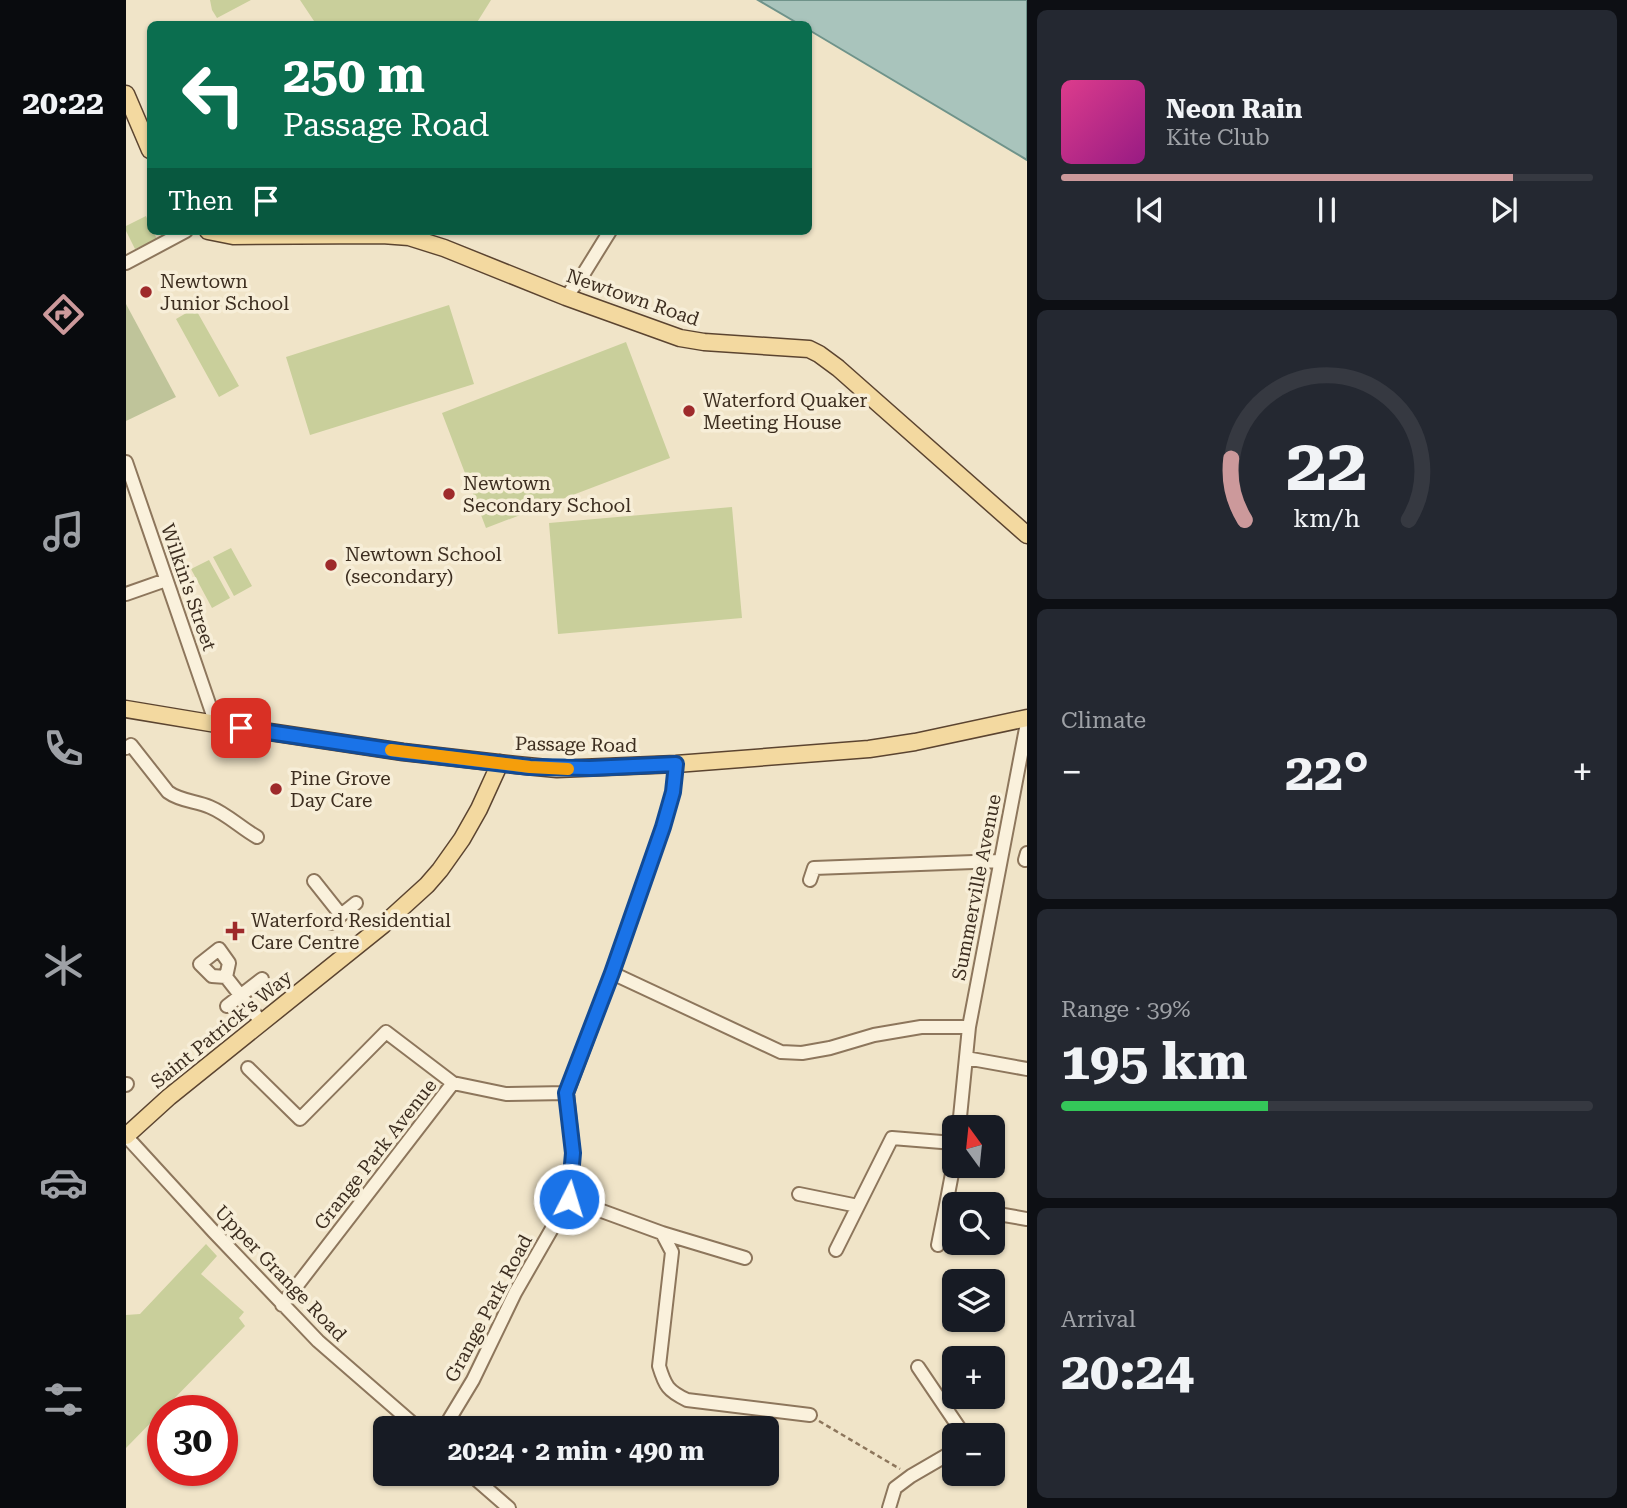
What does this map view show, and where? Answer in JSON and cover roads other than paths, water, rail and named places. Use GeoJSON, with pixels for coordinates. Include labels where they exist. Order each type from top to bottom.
{"type":"FeatureCollection","features":[{"type":"Feature","properties":{"kind":"main road"},"geometry":{"type":"LineString","coordinates":[[126,94],[147,143]]}},
{"type":"Feature","properties":{"kind":"main road","name":"Newtown Road"},"geometry":{"type":"LineString","coordinates":[[228,235],[403,236],[444,248],[566,297],[689,340],[809,349],[838,368],[1027,535]]}},
{"type":"Feature","properties":{"kind":"main road","name":"Passage Road"},"geometry":{"type":"LineString","coordinates":[[126,709],[381,749],[557,769],[676,764],[886,747],[1027,720]]}},
{"type":"Feature","properties":{"kind":"main road","name":"Saint Patrick's Way"},"geometry":{"type":"LineString","coordinates":[[126,1136],[169,1097],[383,925],[434,877],[462,839],[500,763]]}},
{"type":"Feature","properties":{"kind":"street"},"geometry":{"type":"LineString","coordinates":[[126,263],[178,235]]}},
{"type":"Feature","properties":{"kind":"street"},"geometry":{"type":"LineString","coordinates":[[566,297],[608,235]]}},
{"type":"Feature","properties":{"kind":"street","name":"Wilkin's Street"},"geometry":{"type":"LineString","coordinates":[[126,462],[216,724]]}},
{"type":"Feature","properties":{"kind":"street"},"geometry":{"type":"LineString","coordinates":[[126,594],[166,580]]}},
{"type":"Feature","properties":{"kind":"street","name":"Summerville Avenue"},"geometry":{"type":"LineString","coordinates":[[960,1115],[969,1027],[1027,720]]}},
{"type":"Feature","properties":{"kind":"street"},"geometry":{"type":"LineString","coordinates":[[126,748],[131,745],[168,792],[175,797],[211,807],[257,837]]}},
{"type":"Feature","properties":{"kind":"street","name":"Grange Park Road"},"geometry":{"type":"LineString","coordinates":[[451,1416],[473,1380],[515,1293],[569,1199],[573,1153],[566,1093],[612,973],[670,807],[676,764]]}},
{"type":"Feature","properties":{"kind":"street"},"geometry":{"type":"LineString","coordinates":[[810,880],[814,868],[1000,861]]}},
{"type":"Feature","properties":{"kind":"street"},"geometry":{"type":"LineString","coordinates":[[314,881],[336,919],[356,903]]}},
{"type":"Feature","properties":{"kind":"street"},"geometry":{"type":"LineString","coordinates":[[612,973],[781,1052],[802,1053],[874,1035],[921,1027],[969,1027]]}},
{"type":"Feature","properties":{"kind":"street"},"geometry":{"type":"LineString","coordinates":[[226,977],[261,1023]]}},
{"type":"Feature","properties":{"kind":"street"},"geometry":{"type":"LineString","coordinates":[[227,1006],[262,979]]}},
{"type":"Feature","properties":{"kind":"street"},"geometry":{"type":"LineString","coordinates":[[248,1068],[300,1119],[386,1032],[453,1083]]}},
{"type":"Feature","properties":{"kind":"street"},"geometry":{"type":"LineString","coordinates":[[966,1058],[1027,1069]]}},
{"type":"Feature","properties":{"kind":"street","name":"Grange Park Avenue"},"geometry":{"type":"LineString","coordinates":[[282,1305],[453,1083],[506,1094],[566,1093]]}},
{"type":"Feature","properties":{"kind":"street","name":"Upper Grange Road"},"geometry":{"type":"LineString","coordinates":[[126,1136],[282,1305],[330,1352],[404,1416]]}},
{"type":"Feature","properties":{"kind":"street"},"geometry":{"type":"LineString","coordinates":[[836,1250],[892,1138],[942,1142]]}},
{"type":"Feature","properties":{"kind":"street"},"geometry":{"type":"LineString","coordinates":[[799,1194],[858,1206]]}},
{"type":"Feature","properties":{"kind":"street"},"geometry":{"type":"LineString","coordinates":[[569,1199],[662,1233],[745,1258]]}},
{"type":"Feature","properties":{"kind":"street"},"geometry":{"type":"LineString","coordinates":[[1005,1215],[1027,1219]]}},
{"type":"Feature","properties":{"kind":"street"},"geometry":{"type":"LineString","coordinates":[[938,1245],[942,1232]]}},
{"type":"Feature","properties":{"kind":"street"},"geometry":{"type":"LineString","coordinates":[[662,1233],[673,1252],[659,1366],[664,1382],[672,1393],[687,1400],[810,1416]]}},
{"type":"Feature","properties":{"kind":"street"},"geometry":{"type":"LineString","coordinates":[[918,1367],[956,1423]]}},
{"type":"Feature","properties":{"kind":"street"},"geometry":{"type":"LineString","coordinates":[[889,1508],[895,1488],[942,1458]]}},
{"type":"Feature","properties":{"kind":"street"},"geometry":{"type":"LineString","coordinates":[[484,1486],[509,1508]]}},
{"type":"Feature","properties":{"kind":"water"},"geometry":{"type":"Polygon","coordinates":[[[758,0],[1027,0],[1027,160],[812,32],[812,21],[794,21],[758,0]]]}},
{"type":"Feature","properties":{"kind":"place","name":"Newtown Junior School"},"geometry":{"type":"Point","coordinates":[146,292]}},
{"type":"Feature","properties":{"kind":"place","name":"Waterford Quaker Meeting House"},"geometry":{"type":"Point","coordinates":[689,411]}},
{"type":"Feature","properties":{"kind":"place","name":"Newtown Secondary School"},"geometry":{"type":"Point","coordinates":[449,494]}},
{"type":"Feature","properties":{"kind":"place","name":"Newtown School (secondary)"},"geometry":{"type":"Point","coordinates":[331,565]}},
{"type":"Feature","properties":{"kind":"place","name":"Pine Grove Day Care"},"geometry":{"type":"Point","coordinates":[276,789]}},
{"type":"Feature","properties":{"kind":"place","name":"Waterford Residential Care Centre"},"geometry":{"type":"Point","coordinates":[235,931]}}]}
